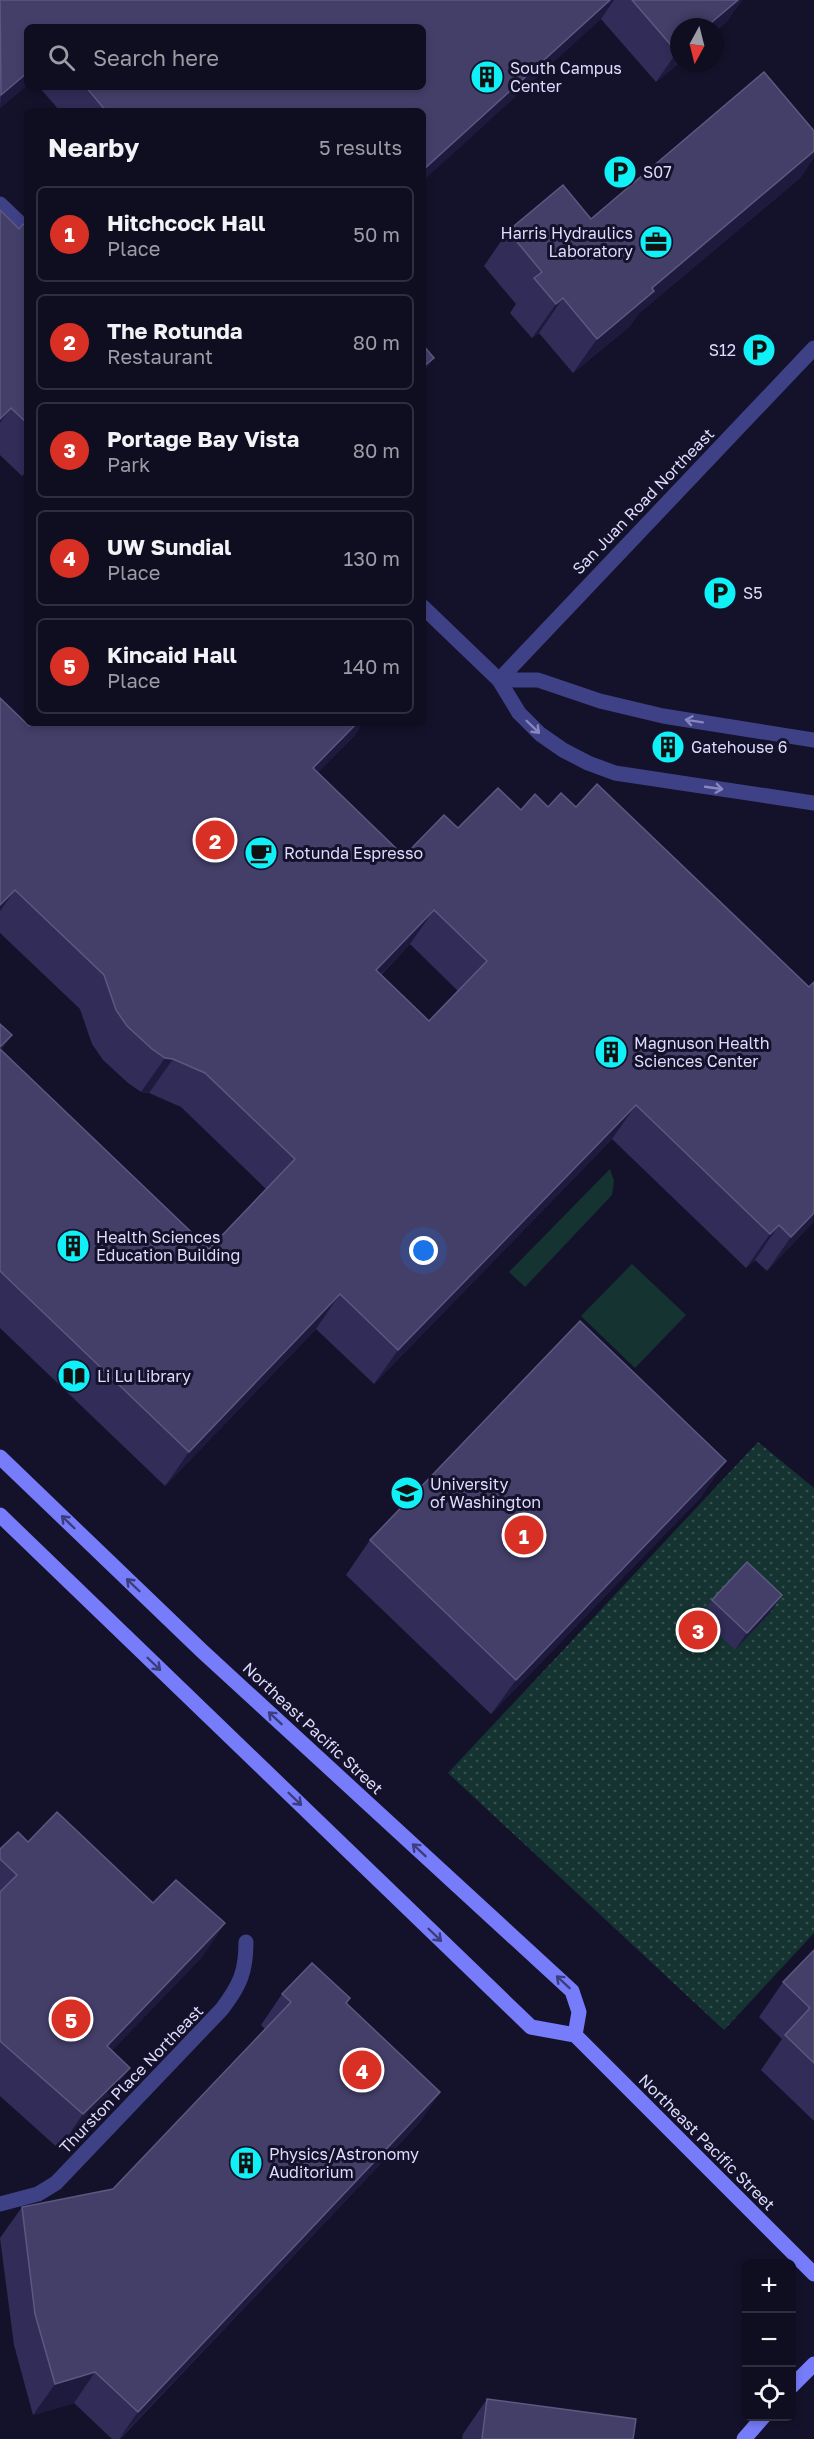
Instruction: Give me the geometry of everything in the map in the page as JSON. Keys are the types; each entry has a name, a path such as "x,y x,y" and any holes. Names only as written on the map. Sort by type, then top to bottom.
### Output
{"main road":[{"name":"Northeast Pacific Street","path":"0,1457 202,1651 572,1991 579,2012 575,2035 814,2274"},
{"path":"0,1515 531,2027 575,2035"},
{"path":"796,2382 814,2364"},
{"path":"744,2439 760,2421"}],"street":[{"path":"0,204 24,227"},
{"name":"San Juan Road Northeast","path":"499,680 814,348"},
{"path":"426,610 499,680 519,713 540,734 563,750 588,763 615,773 814,803"},
{"path":"499,680 538,680 600,701 663,716 814,740"},
{"name":"Thurston Place Northeast","path":"0,2204 38,2194 56,2183 222,2009 238,1988 246,1964 246,1942"}],"green space":[{"path":"610,1169 614,1181 612,1195 525,1287 509,1272"},
{"path":"632,1264 686,1315 635,1368 581,1316"},
{"path":"758,1442 814,1488 814,1933 724,2030 448,1773"}],"building":[{"path":"0,0 610,0 426,167 426,108 104,108 88,90 426,90 426,24 24,24 24,76 1,95"},
{"path":"632,0 738,0 717,18 670,18 670,44"},
{"name":"Harris Hydraulics Laboratory","path":"764,72 814,131 814,151 652,288 654,291 597,339 563,298 556,304 534,278 542,272 508,231 563,185 591,219"},
{"path":"0,210 19,229 24,225 24,420 11,408 0,419"},
{"path":"426,349 434,358 426,365"},
{"name":"Magnuson Health Sciences Center","path":"0,698 24,721 24,726 354,726 313,768 404,856 444,815 458,828 498,788 521,810 535,794 548,807 561,793 576,807 597,784 809,987 814,982 814,1213 791,1237 779,1225 770,1234 636,1105 398,1350 340,1294 189,1452 0,1271 0,1049 209,1249 295,1159 205,1073 173,1059 165,1058 127,1026 116,1010 104,975 15,890 0,905","holes":["434,910 487,961 429,1021 376,970"]},
{"path":"0,1024 12,1035 0,1047"},
{"path":"580,1321 726,1461 516,1680 370,1540"},
{"path":"747,1562 782,1595 747,1633 712,1600"},
{"path":"57,1812 153,1903 176,1880 225,1923 107,2046 130,2068 83,2114 0,2041 0,1892 17,1875 0,1859 0,1849 18,1832 28,1842"},
{"path":"814,1950 814,2063 785,2035 810,2008 783,1982"},
{"name":"Physics/Astronomy Auditorium","path":"312,1963 350,1998 346,2003 440,2092 138,2412 95,2372 55,2384 35,2314 22,2207 113,2189 291,2002 282,1994"},
{"path":"487,2399 636,2419 633,2439 482,2439"}],"place":[{"name":"South Campus Center","path":"487,77"},
{"name":"S07","path":"620,172"},
{"name":"Harris Hydraulics Laboratory","path":"656,242"},
{"name":"S12","path":"759,350"},
{"name":"S5","path":"720,593"},
{"name":"Gatehouse 6","path":"668,747"},
{"name":"The Rotunda","path":"215,840"},
{"name":"Rotunda Espresso","path":"261,853"},
{"name":"Magnuson Health Sciences Center","path":"611,1052"},
{"name":"Health Sciences Education Building","path":"73,1246"},
{"name":"Li Lu Library","path":"74,1376"},
{"name":"University of Washington","path":"407,1493"},
{"name":"Hitchcock Hall","path":"524,1535"},
{"name":"Portage Bay Vista","path":"698,1630"},
{"name":"Kincaid Hall","path":"71,2019"},
{"name":"UW Sundial","path":"362,2070"},
{"name":"Physics/Astronomy Auditorium","path":"246,2163"}]}
